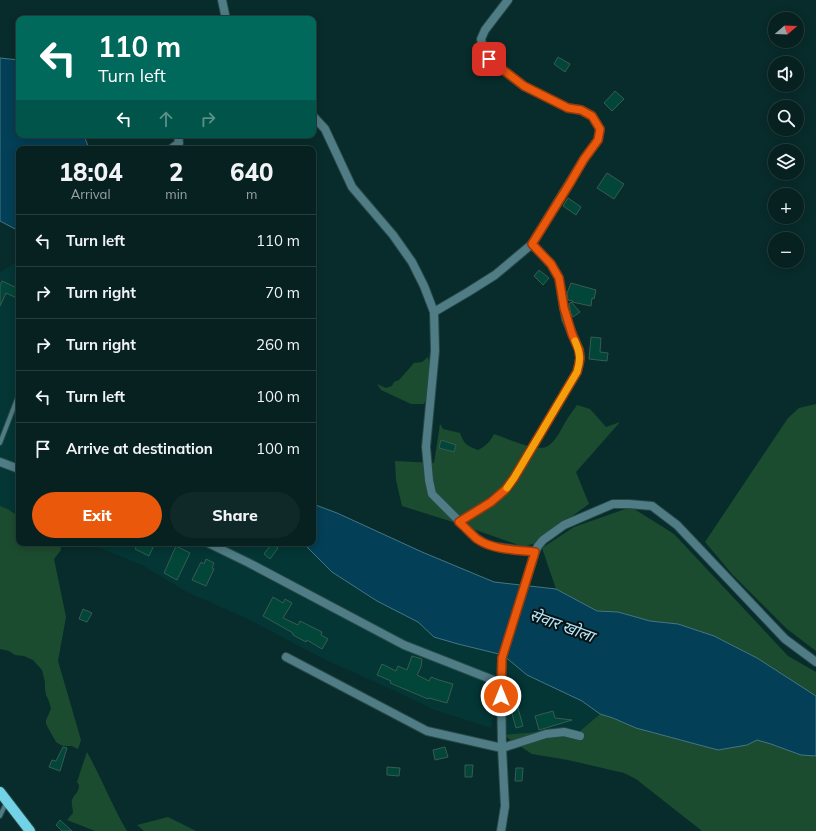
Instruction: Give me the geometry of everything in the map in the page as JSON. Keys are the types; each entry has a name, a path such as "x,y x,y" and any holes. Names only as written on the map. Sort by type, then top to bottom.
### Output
{"main road":[{"path":"0,792 30,831"}],"street":[{"path":"222,0 225,16"},
{"path":"434,312 495,275 532,244 584,159 598,140 600,129 592,116 581,110 568,108 524,86 489,59 483,49 481,39 485,30 508,0"},
{"path":"316,119 325,129 352,187 393,235 412,262 424,286 434,312 435,351 426,447 429,480 432,494 476,538 486,544 535,552"},
{"path":"174,146 179,142 178,138"},
{"path":"459,522 491,502 505,490 514,478 577,372 580,358 579,350 572,334 564,308 559,278 551,264 532,244"},
{"path":"0,462 16,468"},
{"path":"501,831 505,806 502,748 502,658 535,552 543,540 564,525 613,504 652,506 677,525 785,639 816,662"},
{"path":"214,546 404,644 501,683"},
{"path":"286,657 427,731 502,748 546,734 564,732 580,736"}],"lane":[{"path":"0,443 16,402"},
{"path":"0,816 7,801"}],"shaded area":[{"path":"14,264 16,265 16,515 8,509 0,506 0,272"},
{"path":"92,546 306,546 332,572 377,601 418,622 434,637 503,655 527,675 582,701 600,714 580,731 537,732 503,735 502,657 491,728 435,710 326,660 248,619 187,592 142,565"}],"green space":[{"path":"428,357 432,373 428,395 424,404 411,404 381,390 377,384 386,388 392,386 394,382 399,380 414,363 422,362"},
{"path":"816,404 816,651 787,629 732,574 705,542 788,418 799,408"},
{"path":"577,405 590,409 606,427 620,422 576,472 589,504 535,543 524,547 402,506 396,480 395,461 434,463 440,424 443,429 460,433 466,444 478,450 488,444 494,434 537,448 543,448 554,441"},
{"path":"0,506 8,509 16,515 16,546 60,546 61,550 54,559 66,617 58,661 81,740 78,749 72,746 63,746 56,742 46,724 46,720 51,709 46,695 42,670 33,660 0,649"},
{"path":"631,507 674,534 788,656 816,672 816,696 757,658 714,636 678,624 650,621 618,612 597,611 556,589 542,548 574,527"},
{"path":"600,714 636,728 718,750 747,745 757,740 801,755 816,756 816,831 702,831 636,779 624,773 568,760 532,754 503,735 537,732 580,731"},
{"path":"87,752 116,812 127,831 95,831 67,820 73,813 72,800 78,790 79,785 77,782"},
{"path":"168,817 196,831 144,831 137,825"}],"water":[{"path":"0,58 16,60 16,138 85,138 88,146 16,146 16,229 0,221"},
{"name":"सेवार खोला","path":"316,505 494,582 556,589 597,611 618,612 650,621 678,624 714,636 757,658 816,696 816,756 801,755 757,740 747,745 718,750 636,728 600,714 582,701 527,675 503,655 434,637 418,622 377,601 332,572 306,546 316,546"}],"building":[{"path":"558,57 570,64 565,72 554,64"},
{"path":"615,91 624,99 612,111 604,103"},
{"path":"607,173 624,184 614,199 597,188"},
{"path":"568,198 581,207 576,215 563,206"},
{"path":"539,270 549,278 543,285 534,276"},
{"path":"2,281 16,288 16,298 6,293 0,306 0,285"},
{"path":"571,283 596,290 594,299 592,298 591,306 568,300 567,293"},
{"path":"571,302 580,312 573,317 569,304"},
{"path":"591,337 601,338 600,352 608,353 607,361 589,359"},
{"path":"441,440 456,445 454,452 439,448"},
{"path":"136,546 154,546 149,556 135,549"},
{"path":"176,546 190,553 177,580 164,573"},
{"path":"270,546 276,546 278,548 270,559 264,554"},
{"path":"206,559 214,563 212,568 214,569 206,586 192,580 201,562 204,564"},
{"path":"273,597 283,603 285,599 292,603 283,618 298,625 300,621 322,632 321,635 328,639 322,649 307,640 306,642 293,635 293,633 263,616"},
{"path":"83,609 92,613 87,622 79,619"},
{"path":"412,656 422,659 421,667 417,675 429,681 431,677 453,684 447,703 428,699 390,683 391,681 377,675 382,664 396,671 398,666 407,670"},
{"path":"516,701 523,726 516,728 509,703"},
{"path":"553,711 555,718 572,720 539,730 535,716"},
{"path":"63,747 67,748 60,771 49,767 52,760 56,761"},
{"path":"445,747 448,757 435,760 433,750"},
{"path":"465,765 473,765 472,777 465,777"},
{"path":"387,767 400,768 399,776 387,775"},
{"path":"516,768 523,768 522,781 515,781"},
{"path":"60,820 72,831 62,831 56,825"}],"slow traffic":[{"path":"507,488 577,372 580,358 579,350 575,341"}],"route":[{"path":"489,59 524,86 568,108 581,110 592,116 600,129 598,140 584,159 532,244 551,264 559,278 566,319 579,350 580,358 577,372 514,478 505,490 491,502 459,522 476,538 486,544 535,552 502,658 501,696"}]}
